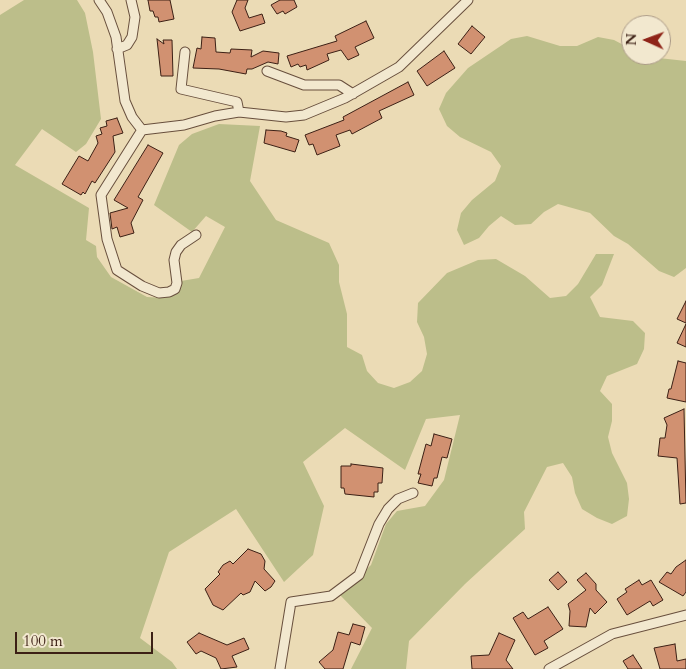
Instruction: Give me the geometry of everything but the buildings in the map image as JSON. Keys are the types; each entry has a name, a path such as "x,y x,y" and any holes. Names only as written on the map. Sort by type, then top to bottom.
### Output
{"street":[{"path":"99,0 112,25 125,101 132,117 142,130"},
{"path":"117,49 127,45 132,37 135,17 131,0"},
{"path":"142,130 170,128 239,112 286,117 304,116 353,94 399,68 468,0"},
{"path":"185,52 181,89 237,102 239,112"},
{"path":"267,71 304,85 339,85 353,94"},
{"path":"142,130 101,195 107,239 117,270 142,286 159,293 169,292 175,289 177,283 174,260 176,252 181,245 196,235"},
{"path":"280,669 291,602 331,596 359,575 378,524 388,509 398,499 413,492"},
{"path":"549,669 612,634 686,615"}],"green space":[{"path":"24,0 77,0 85,13 93,52 101,119 86,144 76,152 42,129 15,165 89,208 86,240 96,246 97,257 111,277 147,297 165,298 179,288 181,281 199,278 225,227 206,216 192,232 154,205 179,145 192,134 219,124 260,126 250,181 276,220 329,243 339,265 339,282 347,314 347,347 362,355 367,371 378,383 394,388 410,382 422,371 427,354 424,337 417,322 418,303 447,273 478,260 496,259 525,276 550,298 566,296 578,284 596,254 614,254 602,285 590,297 600,317 633,321 645,333 644,349 637,364 607,376 600,391 612,404 612,421 608,437 612,453 627,483 629,499 627,516 612,524 582,509 575,493 572,477 563,463 547,467 524,512 525,529 465,584 409,641 406,669 351,669 372,628 340,595 371,565 386,524 397,511 425,506 444,480 460,415 426,419 405,470 345,428 303,462 324,506 313,555 284,582 236,509 169,552 140,638 172,662 177,669 0,669 0,15"},
{"path":"527,36 560,46 577,46 598,37 614,40 621,44 621,65 671,65 671,59 686,61 686,268 674,277 659,271 628,244 614,236 590,213 558,204 544,212 531,224 515,225 501,216 479,238 464,245 457,230 461,213 472,200 495,181 501,166 491,152 460,137 447,126 439,109 446,93 468,68 511,39"}]}
